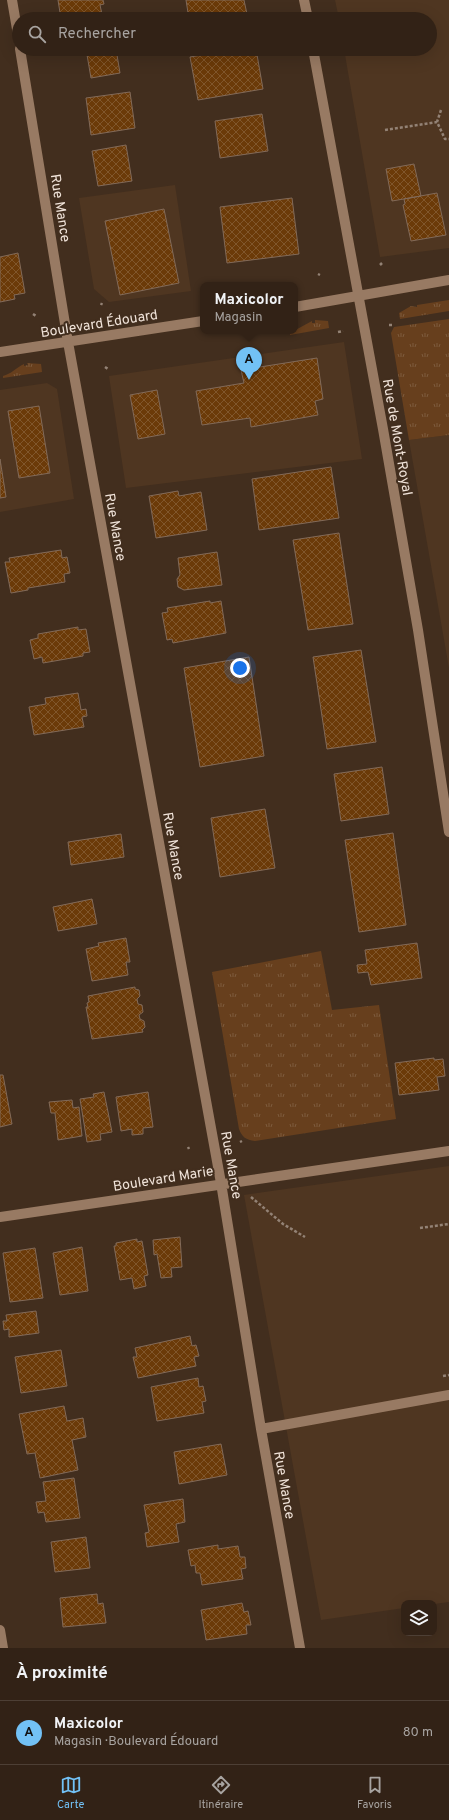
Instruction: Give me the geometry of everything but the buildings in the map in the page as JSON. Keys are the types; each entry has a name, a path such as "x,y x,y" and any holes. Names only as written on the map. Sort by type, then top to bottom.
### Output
{"street":[{"path":"12,0 14,12"},
{"path":"304,0 307,12"},
{"name":"Rue Mance","path":"21,56 68,342 221,1183 261,1429 300,1648"},
{"name":"Rue de Mont-Royal","path":"314,56 359,297 416,622 449,832"},
{"path":"298,307 449,280"},
{"name":"Boulevard Édouard","path":"0,352 200,321"},
{"name":"Boulevard Marie","path":"0,1216 449,1151"},
{"path":"261,1429 449,1395"},
{"path":"0,1630 3,1648"}],"path":[{"path":"441,110 437,122 445,139 449,139"},
{"path":"384,130 437,122"},
{"path":"338,332 343,331"},
{"path":"254,1199 282,1224 305,1237"},
{"path":"420,1228 449,1224"},
{"path":"443,1376 449,1375"}],"shaded area":[{"path":"335,0 449,0 449,248 380,257 345,56 437,56 437,12 338,12"},
{"path":"175,185 191,291 109,302 94,289 79,198"},
{"path":"344,342 362,459 126,488 109,376"},
{"path":"47,383 57,389 74,499 0,512 0,390"},
{"path":"449,435 449,668 409,440"},
{"path":"449,1166 449,1602 437,1604 437,1600 401,1600 401,1608 321,1620 244,1195"}],"green space":[{"path":"449,300 449,311 400,319 399,313 411,306 417,307 417,305"},
{"path":"449,319 449,435 409,440 391,333 394,327"},
{"path":"315,320 328,321 329,328 298,334 298,329 312,321 312,323 315,323"},
{"path":"27,363 41,364 42,372 3,378 3,376 9,374 24,364 24,366 28,365"},
{"path":"321,951 332,1010 379,1005 396,1119 255,1141 249,1140 243,1136 239,1129 212,972"}],"place":[{"name":"Maxicolor","path":"249,380"}]}
